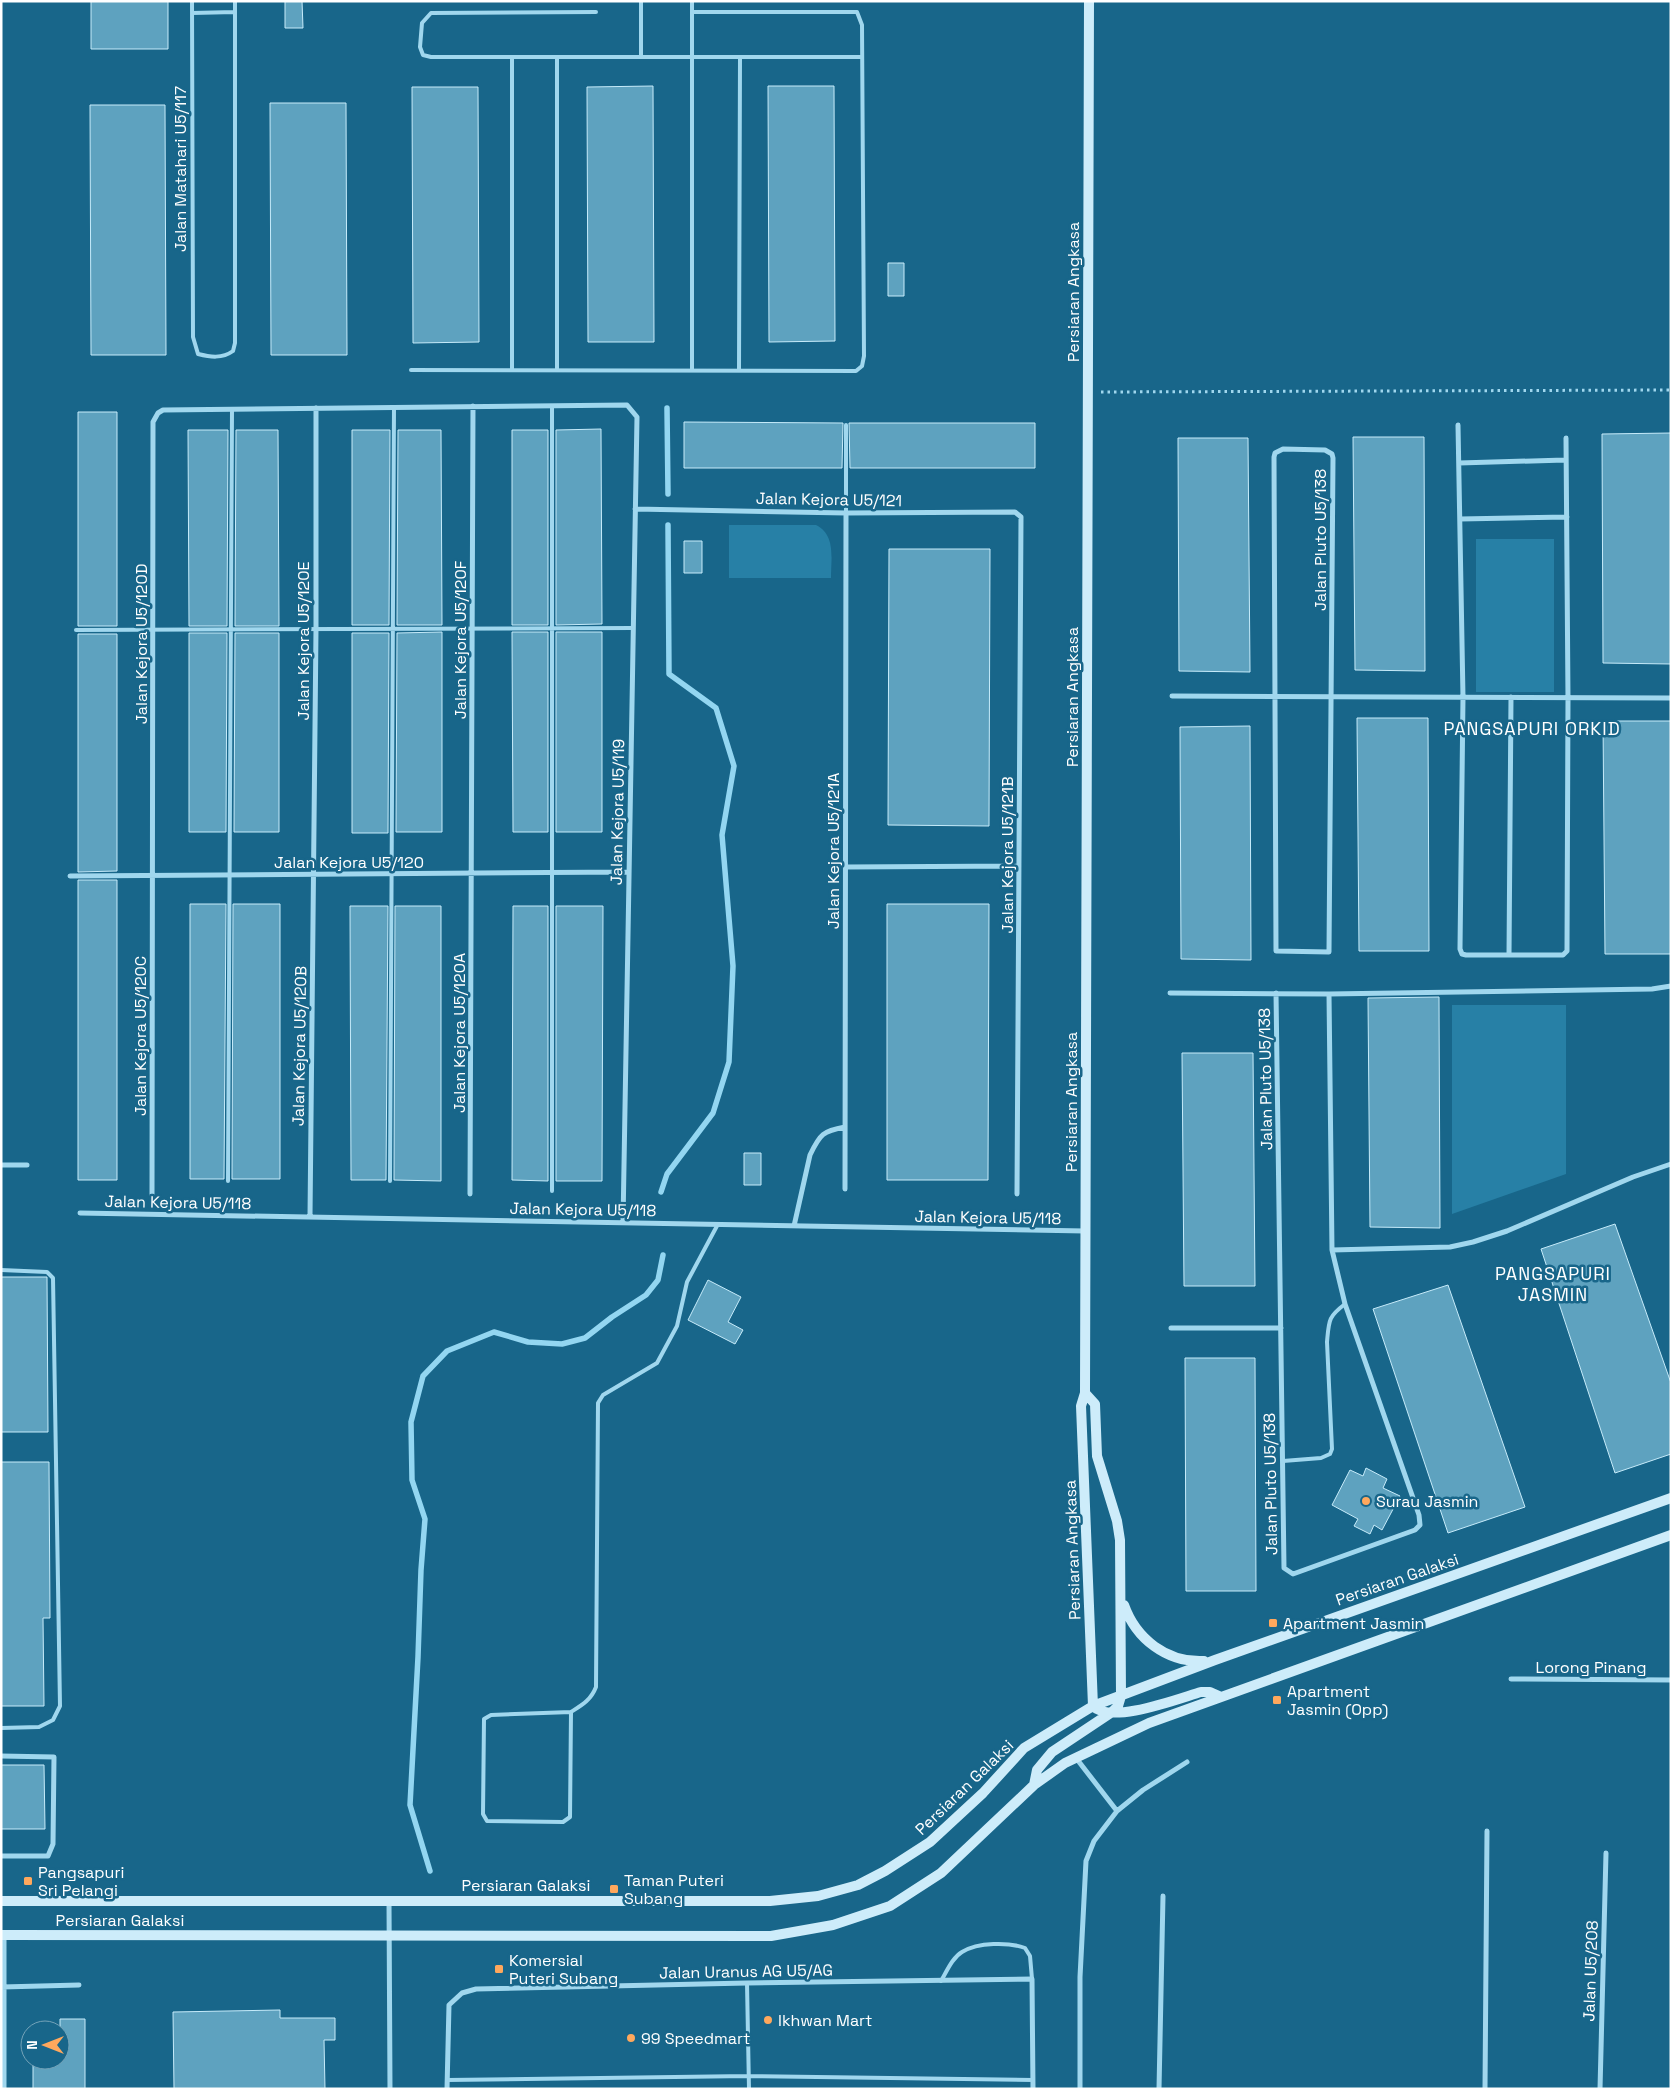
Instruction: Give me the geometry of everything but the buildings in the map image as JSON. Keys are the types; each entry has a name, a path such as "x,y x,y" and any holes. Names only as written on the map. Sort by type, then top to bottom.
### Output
{"main road":[{"name":"Persiaran Angkasa","path":"1088,1 1085,1393 1081,1406 1093,1706"},
{"name":"Persiaran Angkasa","path":"1085,1393 1095,1404 1096,1456 1117,1521 1120,1540 1121,1696"},
{"name":"Persiaran Galaksi","path":"1,1901 770,1901 826,1894 858,1885 885,1872 930,1842 983,1792 1024,1748 1093,1706 1215,1660 1671,1498"},
{"name":"Persiaran Galaksi","path":"3,1935 771,1936 833,1925 890,1906 941,1873 1034,1785 1076,1758 1149,1723 1219,1696 1671,1535"},
{"path":"1121,1599 1128,1618 1140,1635 1155,1648 1174,1657 1194,1661 1215,1660"},
{"path":"1093,1706 1099,1711 1134,1711 1201,1692 1210,1692 1219,1696"},
{"path":"1034,1785 1038,1770 1052,1752 1112,1712 1118,1706 1121,1696"}],"street":[{"name":"Jalan Kejora U5/119","path":"552,406 627,405 637,417 623,1223"},
{"name":"Jalan Kejora U5/120F","path":"472,873 473,406"},
{"path":"232,410 552,406"},
{"name":"Jalan Kejora U5/120E","path":"314,875 316,408"},
{"name":"Jalan Kejora U5/120D","path":"153,876 153,422 158,413 163,410 232,410"},
{"path":"1458,425 1463,697 1460,949 1462,954 1466,955 1562,955 1567,951 1566,438"},
{"name":"Jalan Pluto U5/138","path":"1283,449 1325,450 1332,454 1333,458 1329,952 1276,951 1276,696 1274,457 1275,453 1283,449"},
{"path":"1459,463 1565,460"},
{"name":"Jalan Kejora U5/121","path":"635,509 846,513 1015,512 1021,517"},
{"name":"Jalan Kejora U5/121A","path":"845,1189 846,513"},
{"name":"Jalan Kejora U5/121B","path":"1017,1194 1021,517"},
{"path":"1460,519 1567,517"},
{"path":"1172,696 1671,698"},
{"path":"1509,955 1511,697"},
{"path":"846,867 1019,866"},
{"name":"Jalan Kejora U5/120","path":"70,876 629,872"},
{"name":"Jalan Kejora U5/120A","path":"470,1194 472,873"},
{"name":"Jalan Kejora U5/120B","path":"310,1217 314,875"},
{"name":"Jalan Kejora U5/120C","path":"152,1196 153,876"},
{"name":"Jalan Pluto U5/138","path":"1170,993 1329,994 1652,989 1671,986"},
{"name":"Jalan Pluto U5/138","path":"1276,993 1284,1568 1293,1574 1415,1530 1420,1525 1419,1515 1346,1304 1332,1250 1329,994"},
{"path":"794,1226 810,1155 815,1145 828,1130 845,1127"},
{"path":"1332,1250 1450,1247 1473,1242 1507,1231 1633,1177 1671,1164"},
{"path":"1,1165 27,1165"},
{"name":"Jalan Kejora U5/118","path":"80,1213 1085,1231"},
{"path":"1171,1328 1281,1328"},
{"name":"Lorong Pinang","path":"1511,1679 1671,1680"},
{"path":"1,1756 54,1757 53,1844 48,1856 1,1856"},
{"path":"1076,1758 1117,1811"},
{"path":"1080,2089 1080,1977 1086,1861 1094,1841 1117,1811 1135,1795 1186,1762"},
{"path":"1485,2089 1487,1831"},
{"name":"Jalan U5/208","path":"1600,2089 1606,1854"},
{"path":"1159,2089 1163,1896"},
{"path":"389,1900 390,2089"},
{"path":"3,1935 4,2089"},
{"path":"1032,1979 1033,2089"},
{"name":"Jalan Uranus AG U5/AG","path":"447,2089 449,2004 462,1993 476,1989 1032,1979"},
{"path":"3,1987 79,1985"}],"lane":[{"name":"Jalan Matahari U5/117","path":"192,1 193,337 198,354 210,357 227,355 233,352 235,343 235,12"},
{"path":"192,13 235,12 235,1"},
{"path":"641,1 641,57"},
{"path":"692,1 692,370"},
{"path":"596,12 431,13 422,23 420,46 423,55 431,57 862,57"},
{"path":"411,370 856,371 862,366 864,346 862,25 858,12 692,12"},
{"path":"512,57 512,370"},
{"path":"557,57 557,370"},
{"path":"739,370 740,57"},
{"path":"552,406 552,1191"},
{"path":"390,1181 394,407"},
{"path":"228,1181 232,410"},
{"path":"846,426 846,513"},
{"path":"76,630 633,628"},
{"path":"571,1712 570,1817 563,1822 487,1821 483,1814 484,1719 491,1715 571,1712 587,1702 593,1695 596,1687 598,1403 603,1395 657,1363 677,1326 687,1282 718,1224"},
{"path":"1,1270 47,1272 53,1278 60,1706 53,1720 39,1727 1,1728"},
{"path":"1283,1460 1321,1458 1330,1454 1332,1449 1328,1325 1332,1314 1346,1304"},
{"path":"941,1981 953,1960 963,1951 984,1945 1004,1944 1025,1948 1030,1956 1032,1979"},
{"path":"747,1983 748,2089"},
{"path":"447,2080 748,2076 1033,2080"}],"path":[{"path":"1088,392 1671,390"}],"shaded area":[{"path":"729,525 816,525 822,529 830,541 832,555 831,578 729,578"},
{"path":"1476,539 1554,539 1554,692 1476,692"},
{"path":"1452,1005 1566,1005 1566,1174 1452,1214"}],"waterway":[{"path":"667,408 668,494"},
{"path":"661,1192 667,1174 713,1113 729,1062 733,966 722,835 734,766 716,708 669,674 668,525"},
{"path":"430,1871 410,1805 425,1519 412,1480 411,1422 423,1376 447,1351 494,1332 528,1342 562,1344 585,1338 612,1317 646,1295 658,1280 663,1255"}],"place":[{"name":"Surau Jasmin","path":"1366,1501"},
{"name":"Apartment Jasmin","path":"1273,1623"},
{"name":"Apartment Jasmin (Opp)","path":"1277,1700"},
{"name":"Pangsapuri Sri Pelangi","path":"28,1881"},
{"name":"Taman Puteri Subang","path":"614,1889"},
{"name":"Komersial Puteri Subang","path":"499,1969"},
{"name":"Ikhwan Mart","path":"768,2020"},
{"name":"99 Speedmart","path":"631,2038"}],"district":[{"name":"PANGSAPURI ORKID","path":"1532,729"},
{"name":"PANGSAPURI JASMIN","path":"1553,1284"}]}
